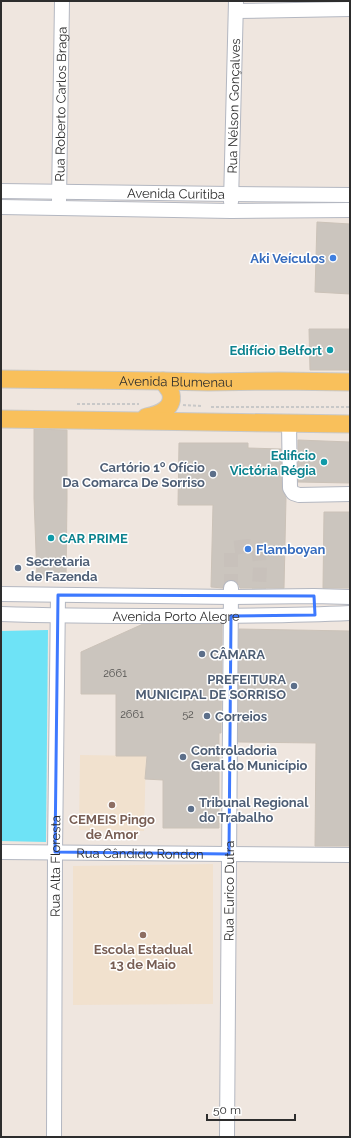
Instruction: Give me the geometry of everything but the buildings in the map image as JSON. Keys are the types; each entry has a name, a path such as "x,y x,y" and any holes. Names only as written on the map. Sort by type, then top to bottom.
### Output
{"main road":[{"name":"Avenida Blumenau","path":"1,379 208,382 350,382"},
{"path":"134,420 155,415 168,408 171,393 163,381"},
{"path":"1,419 350,424"}],"street":[{"name":"Rua Roberto Carlos Braga","path":"59,208 62,1"},
{"path":"236,6 350,8"},
{"name":"Rua Nélson Gonçalves","path":"230,211 236,6"},
{"name":"Avenida Curitiba","path":"1,191 350,194"},
{"name":"Avenida Curitiba","path":"1,207 230,211 350,210"},
{"path":"289,423 290,488 293,493 299,495 350,494"},
{"name":"Rua Eurico Dutra","path":"227,1137 231,593"},
{"name":"Avenida Porto Alegre","path":"1,594 58,595 258,593 350,597"},
{"name":"Rua Alta Floresta","path":"54,1137 58,595"},
{"path":"314,596 315,615"},
{"name":"Avenida Porto Alegre","path":"1,614 58,616 231,616 350,613"},
{"name":"Rua Cândido Rondon","path":"1,852 350,855"}],"highlighted area":[{"path":"58,595 314,596 315,615 231,616 229,854 55,852"}],"shaded area":[{"name":"CEMEIS Pingo de Amor","path":"80,755 146,756 144,831 79,830"},
{"name":"Escola Estadual 13 de Maio","path":"213,864 213,1004 73,1005 73,866"}],"water":[{"path":"48,630 46,842 1,841 1,631"}],"tunnel":[{"path":"231,588 231,552 233,548 248,546 257,549 259,554 259,589"}],"place":[{"name":"Aki Veículos","path":"333,258"},
{"name":"Edifício Belfort","path":"330,350"},
{"name":"Edificio Victória Régia","path":"324,462"},
{"name":"Cartório 1º Ofício Da Comarca De Sorriso","path":"213,474"},
{"name":"CAR PRIME","path":"51,538"},
{"name":"Flamboyan","path":"248,549"},
{"name":"Secretaria de Fazenda","path":"18,568"},
{"name":"CÂMARA","path":"202,654"},
{"name":"PREFEITURA MUNICIPAL DE SORRISO","path":"294,686"},
{"name":"Correios","path":"207,716"},
{"name":"Controladoria Geral do Município","path":"183,757"},
{"name":"CEMEIS Pingo de Amor","path":"112,805"},
{"name":"Tribunal Regional do Trabalho","path":"191,809"},
{"name":"Escola Estadual 13 de Maio","path":"143,935"}]}
